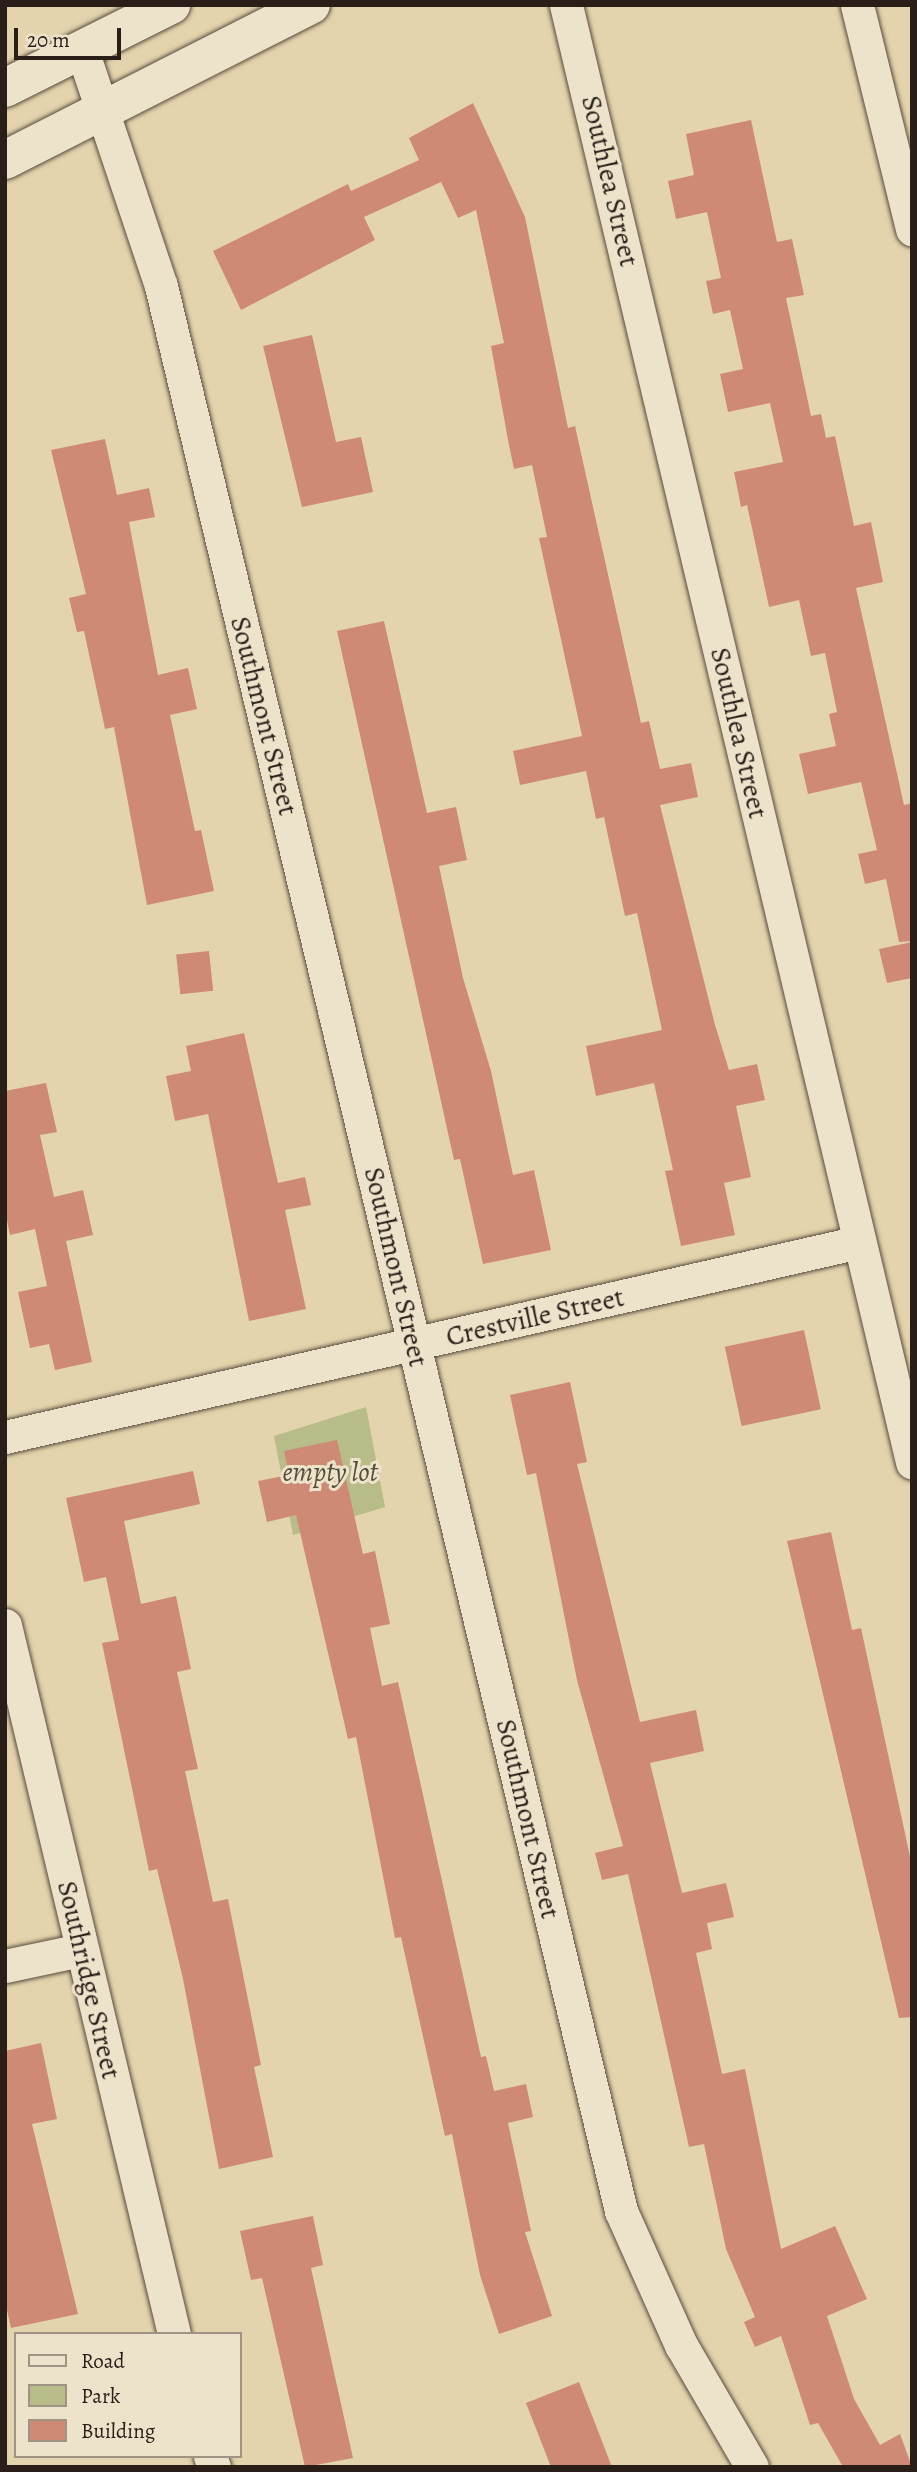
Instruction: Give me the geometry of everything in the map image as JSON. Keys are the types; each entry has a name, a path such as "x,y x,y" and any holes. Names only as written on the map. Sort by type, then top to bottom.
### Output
{"main road":[{"path":"5,88 172,5"},
{"path":"5,160 311,5"}],"street":[{"name":"Southlea Street","path":"566,5 912,1462"},
{"path":"857,5 912,229"},
{"name":"Southmont Street","path":"82,50 161,286 621,2211 681,2345 752,2467"},
{"name":"Crestville Street","path":"5,1437 859,1242"},
{"name":"Southridge Street","path":"5,1625 174,2332"},
{"path":"5,1966 81,1950"}],"green space":[{"name":"empty lot","path":"366,1407 385,1507 293,1535 274,1436"}],"building":[{"path":"473,103 525,217 568,428 575,426 641,723 649,721 660,769 691,763 698,797 660,805 715,1025 729,1070 757,1064 765,1100 736,1106 751,1177 724,1183 735,1235 681,1246 665,1171 673,1170 654,1083 596,1096 586,1046 662,1030 637,913 625,916 604,817 596,819 586,771 520,785 513,751 582,736 539,538 547,537 532,465 514,469 508,440 491,346 504,343 476,210 458,218 441,182 364,217 375,240 241,310 213,251 348,184 351,191 419,160 409,138"},
{"path":"751,120 777,242 792,239 804,295 786,298 811,416 821,414 826,438 835,436 854,526 871,522 883,582 856,588 904,805 912,803 912,941 899,942 886,879 865,884 858,854 877,850 861,782 808,794 799,754 836,746 829,714 837,712 825,653 811,656 799,600 769,607 747,505 741,507 734,472 783,462 770,403 728,412 720,374 743,369 730,310 713,314 706,281 721,278 707,212 676,219 668,181 694,175 686,134"},
{"path":"312,335 336,442 361,437 373,492 302,507 263,346"},
{"path":"105,439 117,495 149,488 155,517 129,522 158,675 188,668 197,709 170,715 195,831 201,830 214,891 147,905 114,727 105,729 84,631 77,632 69,598 86,594 51,450"},
{"path":"384,621 427,813 456,807 467,860 439,866 463,978 491,1071 513,1175 534,1170 551,1250 483,1264 460,1159 454,1160 337,631"},
{"path":"912,942 912,978 887,983 879,949"},
{"path":"209,951 213,991 180,994 176,954"},
{"path":"244,1033 278,1183 305,1177 311,1205 285,1210 306,1309 249,1321 208,1114 175,1121 166,1076 191,1071 186,1046"},
{"path":"46,1083 57,1132 40,1135 54,1197 83,1190 93,1235 66,1241 92,1362 55,1370 49,1344 30,1348 18,1292 47,1286 35,1229 10,1235 5,1211 5,1091"},
{"path":"804,1330 821,1409 742,1426 725,1347"},
{"path":"570,1382 587,1462 577,1464 640,1722 696,1710 704,1751 650,1763 682,1893 726,1883 734,1917 707,1923 712,1949 696,1953 722,2074 745,2069 781,2249 835,2226 867,2299 827,2316 854,2399 880,2445 900,2434 912,2467 843,2467 818,2423 810,2425 781,2336 755,2347 744,2322 755,2317 726,2249 704,2144 689,2147 628,1874 602,1880 595,1853 623,1846 577,1680 536,1473 527,1475 510,1395"},
{"path":"337,1440 363,1554 375,1551 390,1624 370,1628 382,1686 398,1682 481,2057 486,2056 494,2091 526,2084 533,2117 508,2123 531,2231 525,2232 552,2316 499,2334 480,2275 452,2134 445,2136 401,1937 395,1938 356,1737 348,1739 296,1515 267,1522 258,1481 289,1475 284,1451"},
{"path":"193,1471 200,1504 124,1521 141,1604 176,1596 191,1669 177,1672 198,1769 185,1771 213,1902 228,1899 261,2065 254,2067 273,2157 219,2169 183,1979 157,1869 149,1871 102,1643 119,1640 106,1577 84,1582 66,1498"},
{"path":"831,1532 852,1630 861,1628 912,1866 912,2017 899,2018 787,1541"},
{"path":"41,2043 57,2119 32,2124 78,2314 11,2328 5,2301 5,2051"},
{"path":"313,2216 323,2265 311,2268 353,2458 305,2467 262,2278 251,2280 240,2231"},
{"path":"579,2382 612,2467 551,2467 526,2403"}]}
